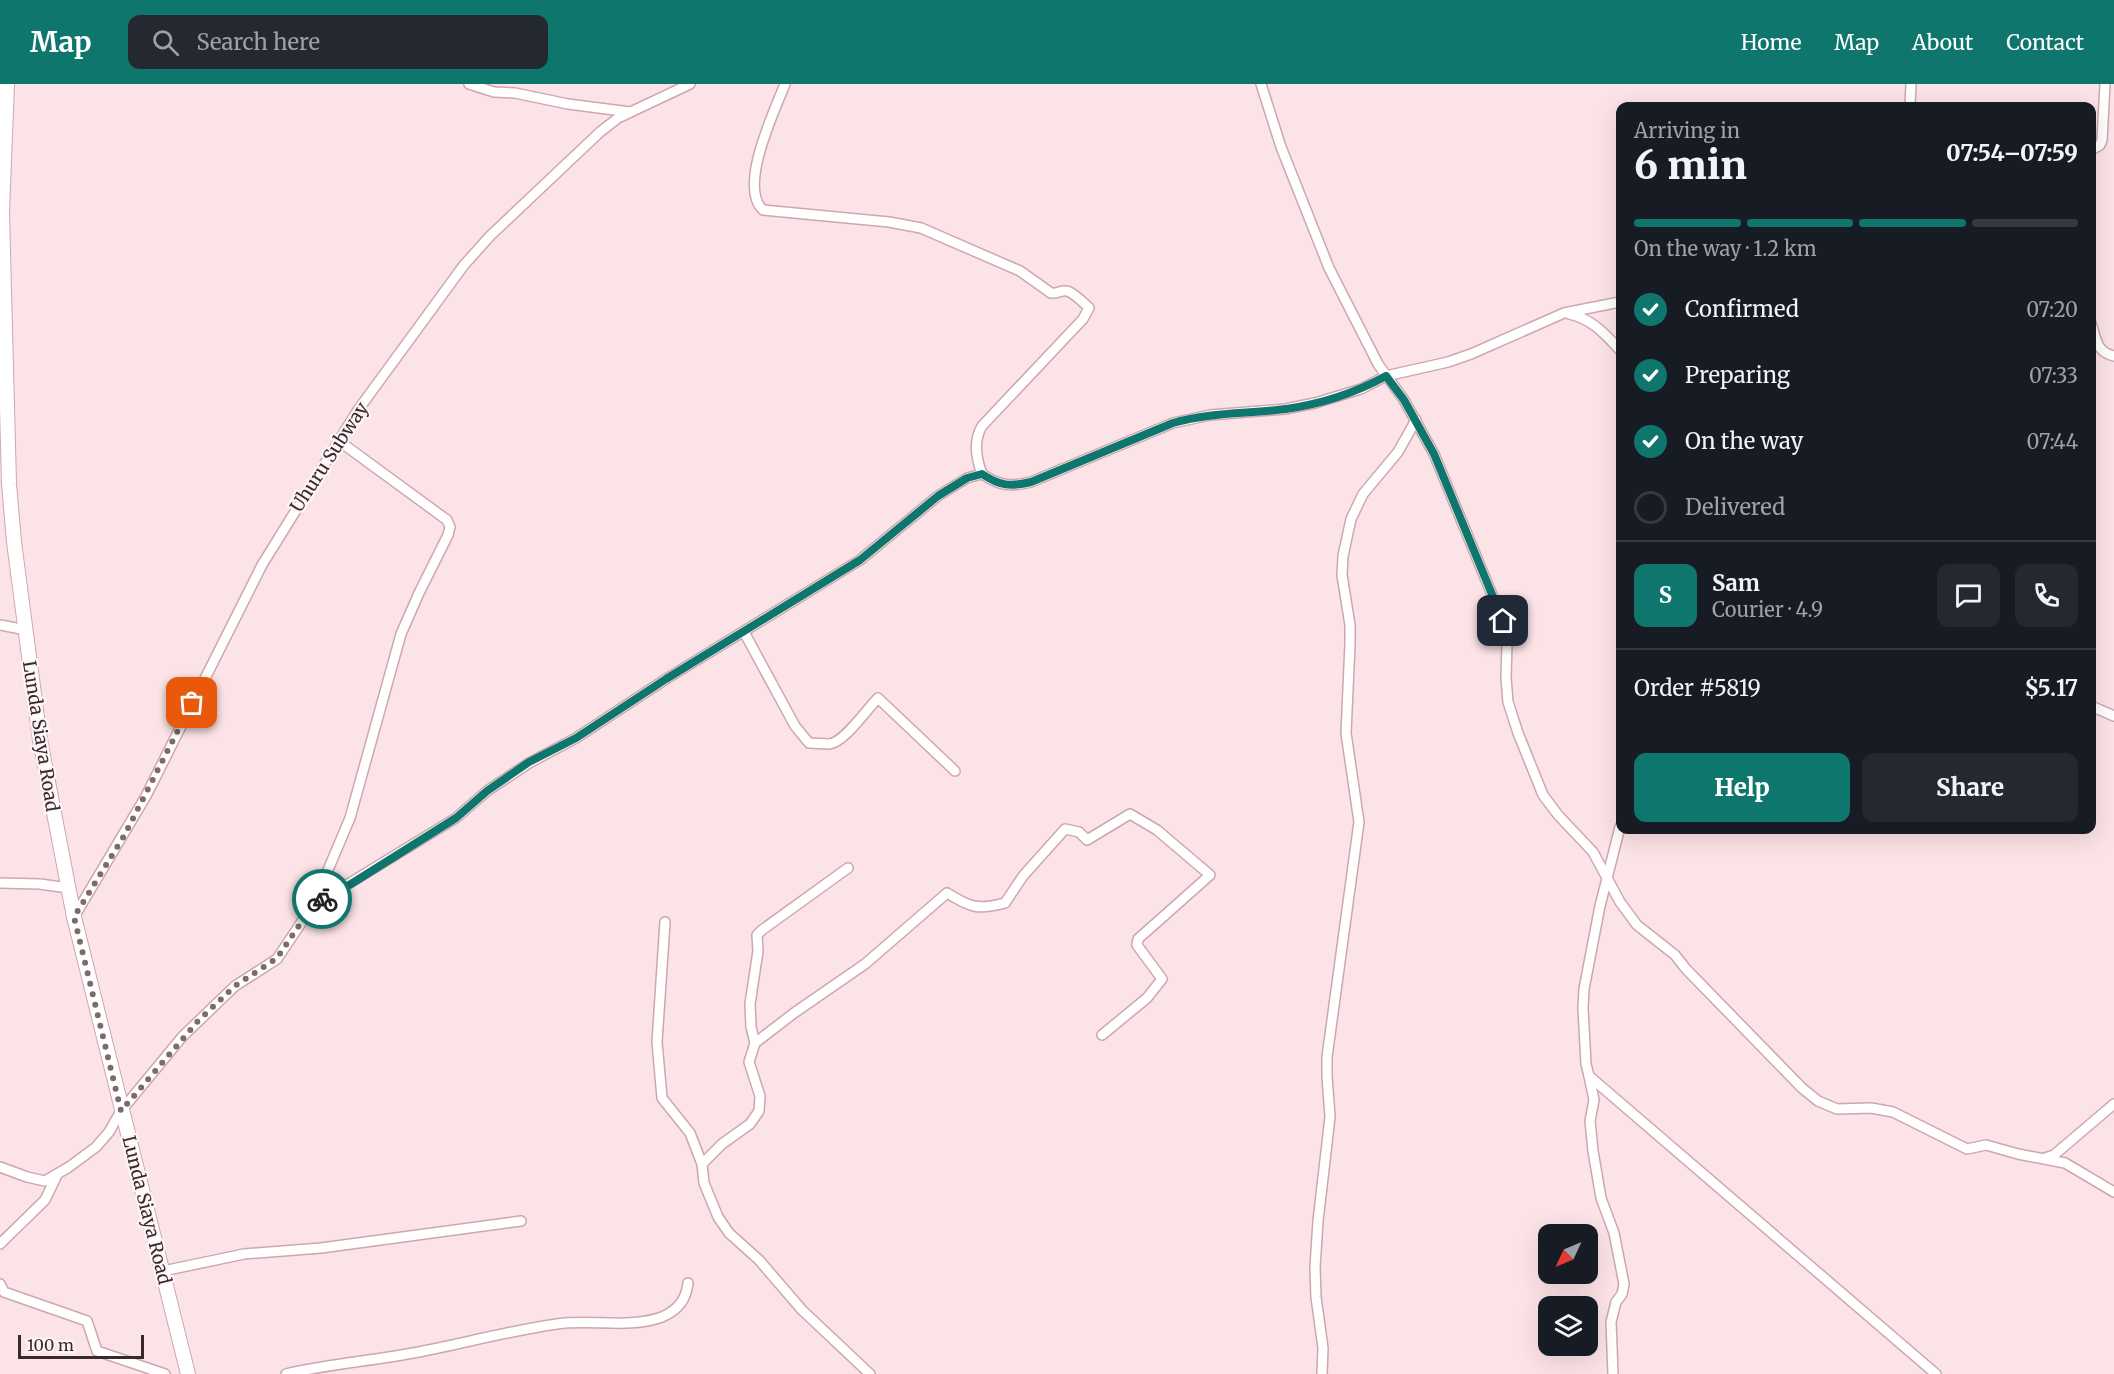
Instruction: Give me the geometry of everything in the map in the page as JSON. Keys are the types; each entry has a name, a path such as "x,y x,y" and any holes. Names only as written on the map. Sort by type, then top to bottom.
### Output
{"main road":[{"name":"Lunda Siaya Road","path":"7,84 3,102 2,212 4,433 14,542 40,740 74,917 188,1374"}],"street":[{"path":"469,84 481,89 630,112"},
{"path":"665,97 669,84"},
{"name":"Uhuru Subway","path":"74,917 146,796 262,565 287,522 319,476 358,410 441,294 474,254 600,132 630,112 690,84"},
{"path":"785,84 765,136 754,176 754,197 763,210 890,222 921,228 1020,271 1051,293 1069,292 1089,308 1083,319 982,426 976,444 977,460 982,474"},
{"path":"1261,84 1281,147 1329,268 1356,317 1371,352 1416,420 1438,464 1503,621 1507,643 1508,702 1534,775 1543,795 1557,814 1593,852 1620,902 1637,925 1675,955 1802,1088 1818,1101 1837,1109 1871,1108 1893,1112 1967,1149 1986,1145 2065,1163 2114,1192"},
{"path":"1910,102 1911,84"},
{"path":"2096,147 2102,140 2104,84"},
{"path":"311,908 322,899 351,884 456,818 487,791 529,762 576,738 860,560 938,496 967,478 982,474 1003,485 1017,486 1126,444 1173,423 1210,415 1285,409 1315,403 1361,389 1386,376 1463,357 1564,314 1616,303"},
{"path":"1564,314 1583,317 1616,346"},
{"path":"2096,337 2103,353 2114,356"},
{"path":"1322,1374 1323,1348 1315,1276 1318,1221 1330,1117 1326,1076 1327,1057 1359,822 1346,733 1350,625 1342,575 1342,556 1351,519 1363,494 1398,452 1416,420"},
{"path":"0,1167 39,1180 50,1180 96,1147 109,1132 121,1111 198,1021 235,986 277,958 311,908 350,818 401,634 448,536 450,527 447,520 339,441"},
{"path":"0,625 26,630"},
{"path":"744,632 795,726 809,743 831,744 852,730 860,717 878,698 955,771"},
{"path":"2096,708 2114,716"},
{"path":"755,1043 865,964 947,893 963,903 984,909 1005,903 1023,876 1065,829 1079,832 1087,840 1130,814 1158,830 1210,875 1138,939 1137,945 1162,979 1147,998 1102,1035"},
{"path":"1613,1374 1611,1322 1624,1284 1614,1233 1601,1198 1593,1151 1590,1121 1594,1100 1586,1064 1583,999 1598,912 1618,834"},
{"path":"702,1164 722,1144 750,1124 758,1115 760,1096 749,1062 755,1043 751,1027 750,1004 758,951 757,935 848,867"},
{"path":"0,883 40,884 68,888"},
{"path":"665,922 657,1042 662,1098 690,1133 702,1164 704,1183 718,1217 729,1233 759,1260 802,1310 870,1374"},
{"path":"1589,1076 1936,1374"},
{"path":"2042,1159 2054,1155 2114,1104"},
{"path":"0,1244 45,1200 56,1176"},
{"path":"162,1271 244,1254 331,1246 521,1221"},
{"path":"286,1374 404,1355 556,1324 625,1323 647,1320 660,1317 676,1309 685,1297 688,1283"},
{"path":"0,1284 4,1292 87,1321 97,1351 165,1374"}],"way so far":[{"path":"192,703 124,836 74,917 121,1111 198,1021 235,986 259,969 270,965 277,958 311,908 322,899"}],"route":[{"path":"322,899 351,884 456,818 487,791 529,762 576,738 666,679 860,560 938,496 967,478 982,474 1003,485 1017,486 1126,444 1173,423 1192,418 1285,409 1315,403 1361,389 1386,376 1404,400 1434,454 1503,621"}]}
